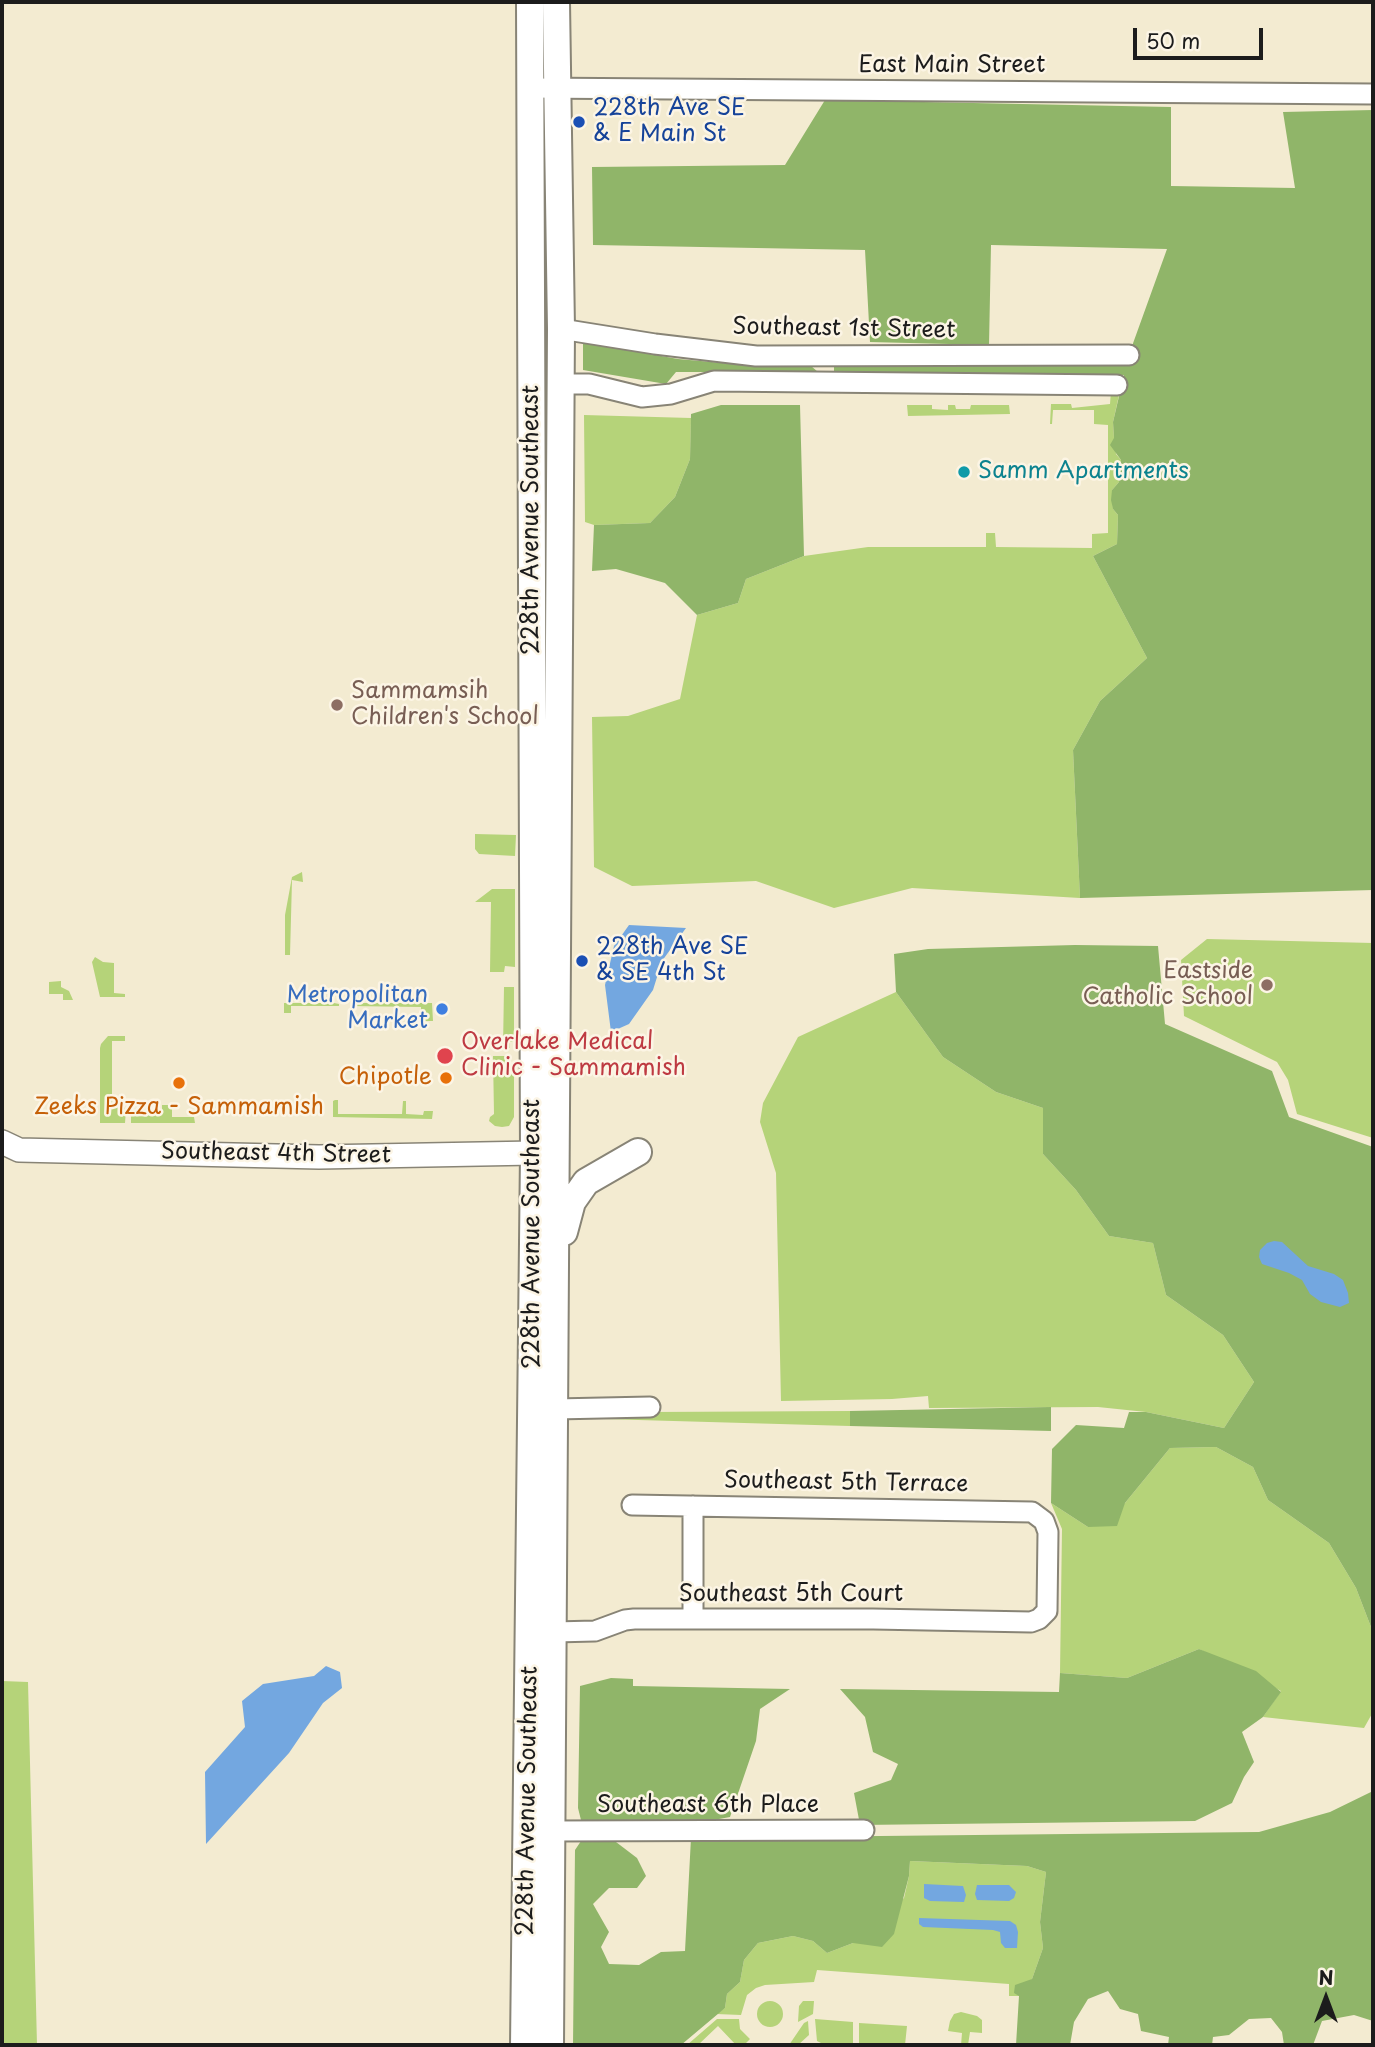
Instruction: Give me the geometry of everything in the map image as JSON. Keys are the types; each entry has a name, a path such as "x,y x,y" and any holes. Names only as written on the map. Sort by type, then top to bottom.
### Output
{"main road":[{"path":"530,2 543,88"},
{"path":"543,88 556,2"},
{"name":"228th Avenue Southeast","path":"543,88 561,329 550,2045"},
{"name":"228th Avenue Southeast","path":"524,2045 543,88"},
{"path":"556,1297 563,1236 572,1202 586,1182 638,1152"}],"street":[{"name":"East Main Street","path":"543,88 1373,94"},
{"name":"Southeast 1st Street","path":"561,329 655,345 756,356 1129,355"},
{"path":"560,384 589,384 642,397 671,394 714,381 1116,385"},
{"name":"Southeast 4th Street","path":"8,1151 319,1157 534,1153"},
{"path":"555,1409 650,1407"},
{"name":"Southeast 5th Terrace","path":"632,1505 1032,1512 1044,1521 1048,1532 1049,1605 1044,1615 1031,1622"},
{"path":"693,1506 693,1619"},
{"name":"Southeast 5th Court","path":"554,1632 595,1631 625,1620 873,1619 1031,1622"},
{"name":"Southeast 6th Place","path":"553,1831 864,1830"}],"green space":[{"path":"825,100 1171,107 1171,186 1295,188 1283,112 1373,110 1373,890 1080,898 1073,750 1100,701 1147,658 1093,556 1117,544 1118,515 1111,500 1112,490 1119,482 1121,460 1110,445 1114,438 1113,422 1124,375 834,373 834,363 1127,360 1167,249 991,245 989,345 870,342 865,250 593,245 592,167 785,165"},
{"path":"583,342 678,359 745,365 811,366 818,372 676,372 666,384 583,370"},
{"path":"1116,390 1119,395 1113,422 1114,438 1116,454 1121,460 1119,482 1112,490 1113,509 1118,515 1117,544 1093,556 1147,658 1100,701 1073,750 1080,898 912,888 834,908 756,881 632,886 594,867 592,717 628,716 680,699 697,615 738,603 746,579 804,556 868,547 986,547 986,533 995,533 996,547 1092,548 1092,534 1108,533 1108,425 1094,424 1094,410 1053,410 1050,424 1051,404 1071,404 1072,408 1110,404 1111,391"},
{"path":"721,405 800,405 804,556 746,579 738,603 697,615 665,583 616,569 592,571 594,525 650,523 675,497 690,459 691,414"},
{"path":"907,405 932,405 932,409 948,410 948,405 955,405 956,409 970,409 971,405 1009,405 1010,414 908,416"},
{"path":"584,415 691,418 690,459 675,497 650,523 594,525 585,522"},
{"path":"475,834 516,835 515,856 479,854 475,849"},
{"path":"302,872 303,882 292,880 290,955 285,955 285,915 292,877"},
{"path":"492,889 515,889 515,967 505,966 504,972 490,972 491,902 475,902"},
{"name":"Eastside Catholic School","path":"1207,939 1373,943 1373,1138 1297,1114 1288,1080 1277,1062 1184,1016 1181,960"},
{"path":"1158,946 1165,1024 1272,1071 1289,1117 1373,1147 1373,1643 1371,1627 1356,1588 1329,1543 1268,1500 1253,1467 1216,1447 1170,1448 1125,1503 1117,1526 1088,1527 1051,1503 1052,1449 1076,1425 1124,1428 1129,1412 1146,1412 1224,1428 1254,1382 1223,1335 1166,1295 1153,1243 1109,1236 1076,1190 1043,1154 1043,1108 996,1092 943,1057 896,992 894,954 928,949"},
{"path":"95,957 103,962 114,963 114,993 125,994 125,997 100,997 92,962"},
{"path":"61,981 61,987 69,991 73,1000 63,1000 63,994 49,994 49,982"},
{"path":"504,987 514,987 514,1042 510,1042 510,1048 503,1048"},
{"path":"896,992 943,1057 996,1092 1043,1108 1043,1154 1076,1190 1109,1236 1153,1243 1166,1295 1223,1335 1254,1382 1224,1428 1146,1412 1098,1407 929,1408 928,1396 781,1401 776,1173 760,1122 763,1103 798,1037"},
{"path":"284,1003 334,1003 339,1006 291,1006 291,1013 284,1013"},
{"path":"355,1003 432,1003 433,1021 421,1021 421,1007 350,1006"},
{"path":"108,1036 125,1036 125,1041 112,1041 112,1105 123,1105 126,1110 125,1123 100,1123 100,1048"},
{"path":"493,1056 508,1056 507,1063 514,1064 514,1117 509,1126 495,1126 489,1121 494,1114"},
{"path":"335,1100 338,1100 338,1114 402,1114 403,1101 406,1101 406,1114 423,1115 424,1111 433,1111 432,1119 333,1117"},
{"path":"162,1105 172,1105 172,1117 194,1117 195,1123 131,1123 131,1112 156,1113 157,1109 162,1109"},
{"path":"1051,1407 1051,1431 850,1426 850,1411"},
{"path":"850,1411 850,1426 603,1419 603,1413"},
{"path":"1216,1447 1253,1467 1268,1500 1329,1543 1356,1588 1371,1627 1373,1641 1373,1712 1364,1728 1263,1717 1281,1691 1199,1649 1127,1678 1060,1673 1062,1529 1051,1503 1088,1527 1125,1503 1170,1448"},
{"path":"1199,1649 1256,1671 1281,1692 1263,1717 1242,1732 1254,1762 1232,1803 1195,1821 860,1825 854,1793 891,1780 898,1764 873,1752 865,1717 840,1689 1059,1692 1060,1673 1127,1678"},
{"path":"611,1678 633,1679 633,1686 790,1689 760,1709 756,1741 730,1817 708,1821 614,1826 581,1820 578,1808 580,1686"},
{"path":"2,1681 28,1682 37,2045 2,2045"},
{"path":"1373,1791 1373,2021 1354,2015 1322,2021 1313,2045 1284,2045 1282,2032 1271,2018 1249,2019 1229,2035 1213,2037 1212,2045 1168,2045 1169,2037 1141,2031 1138,2014 1120,2009 1108,1991 1088,1999 1074,2022 1070,2045 1016,2045 1019,1996 1014,1993 1015,1985 1032,1979 1043,1948 1040,1922 1046,1872 1027,1866 910,1861 909,1876 894,1934 882,1947 853,1943 827,1953 813,1941 793,1936 758,1943 744,1960 740,1982 727,1994 725,2008 681,2045 573,2045 575,1850 581,1841 616,1842 637,1858 646,1876 637,1888 609,1888 593,1904 609,1932 601,1947 609,1964 639,1965 661,1952 685,1951 691,1838 1259,1832 1330,1812"},
{"path":"910,1861 1027,1866 1046,1872 1040,1922 1043,1948 1032,1979 1019,1996 1009,1996 1009,1984 817,1970 814,1982 756,1988 747,1995 741,2015 716,2014 725,2008 727,1994 740,1982 744,1960 758,1943 793,1936 813,1941 827,1953 853,1943 904,1898"},
{"path":"770,2001 779,2005 783,2014 779,2023 770,2027 761,2023 757,2014 761,2005"},
{"path":"803,2001 814,2001 813,2014 798,2022 799,2006"},
{"path":"961,2012 982,2020 982,2033 970,2032 968,2045 961,2045 962,2033 948,2031 954,2014"},
{"path":"717,2019 739,2019 740,2029 750,2039 744,2045 736,2045 718,2026 698,2045 687,2045"},
{"path":"815,2019 853,2022 853,2045 825,2045 817,2041"},
{"path":"808,2021 809,2035 798,2045 789,2045 804,2023"},
{"path":"859,2023 907,2026 905,2045 859,2045"}],"water":[{"path":"629,925 686,928 662,961 653,990 629,1024 611,1032 605,985 614,946"},
{"path":"1282,1242 1308,1266 1334,1274 1343,1280 1349,1303 1340,1307 1321,1302 1310,1294 1302,1280 1262,1264 1260,1250 1267,1243"},
{"path":"326,1666 340,1672 342,1688 323,1703 289,1753 206,1844 205,1772 245,1727 242,1701 263,1684 314,1676"},
{"path":"924,1884 963,1886 966,1895 964,1902 930,1901 924,1898"},
{"path":"977,1885 1009,1885 1016,1892 1014,1898 1009,1901 977,1900"},
{"path":"919,1918 1010,1921 1016,1925 1018,1932 1017,1948 1005,1948 1001,1943 1000,1932 923,1927 919,1924"}],"place":[{"name":"228th Ave SE & E Main St","path":"579,122"},
{"name":"Samm Apartments","path":"964,472"},
{"name":"Sammamsih Children's School","path":"337,705"},
{"name":"228th Ave SE & SE 4th St","path":"582,961"},
{"name":"Eastside Catholic School","path":"1267,985"},
{"name":"Metropolitan Market","path":"442,1009"},
{"name":"Overlake Medical Clinic - Sammamish","path":"445,1056"},
{"name":"Chipotle","path":"446,1078"},
{"name":"Zeeks Pizza - Sammamish","path":"179,1083"}]}
